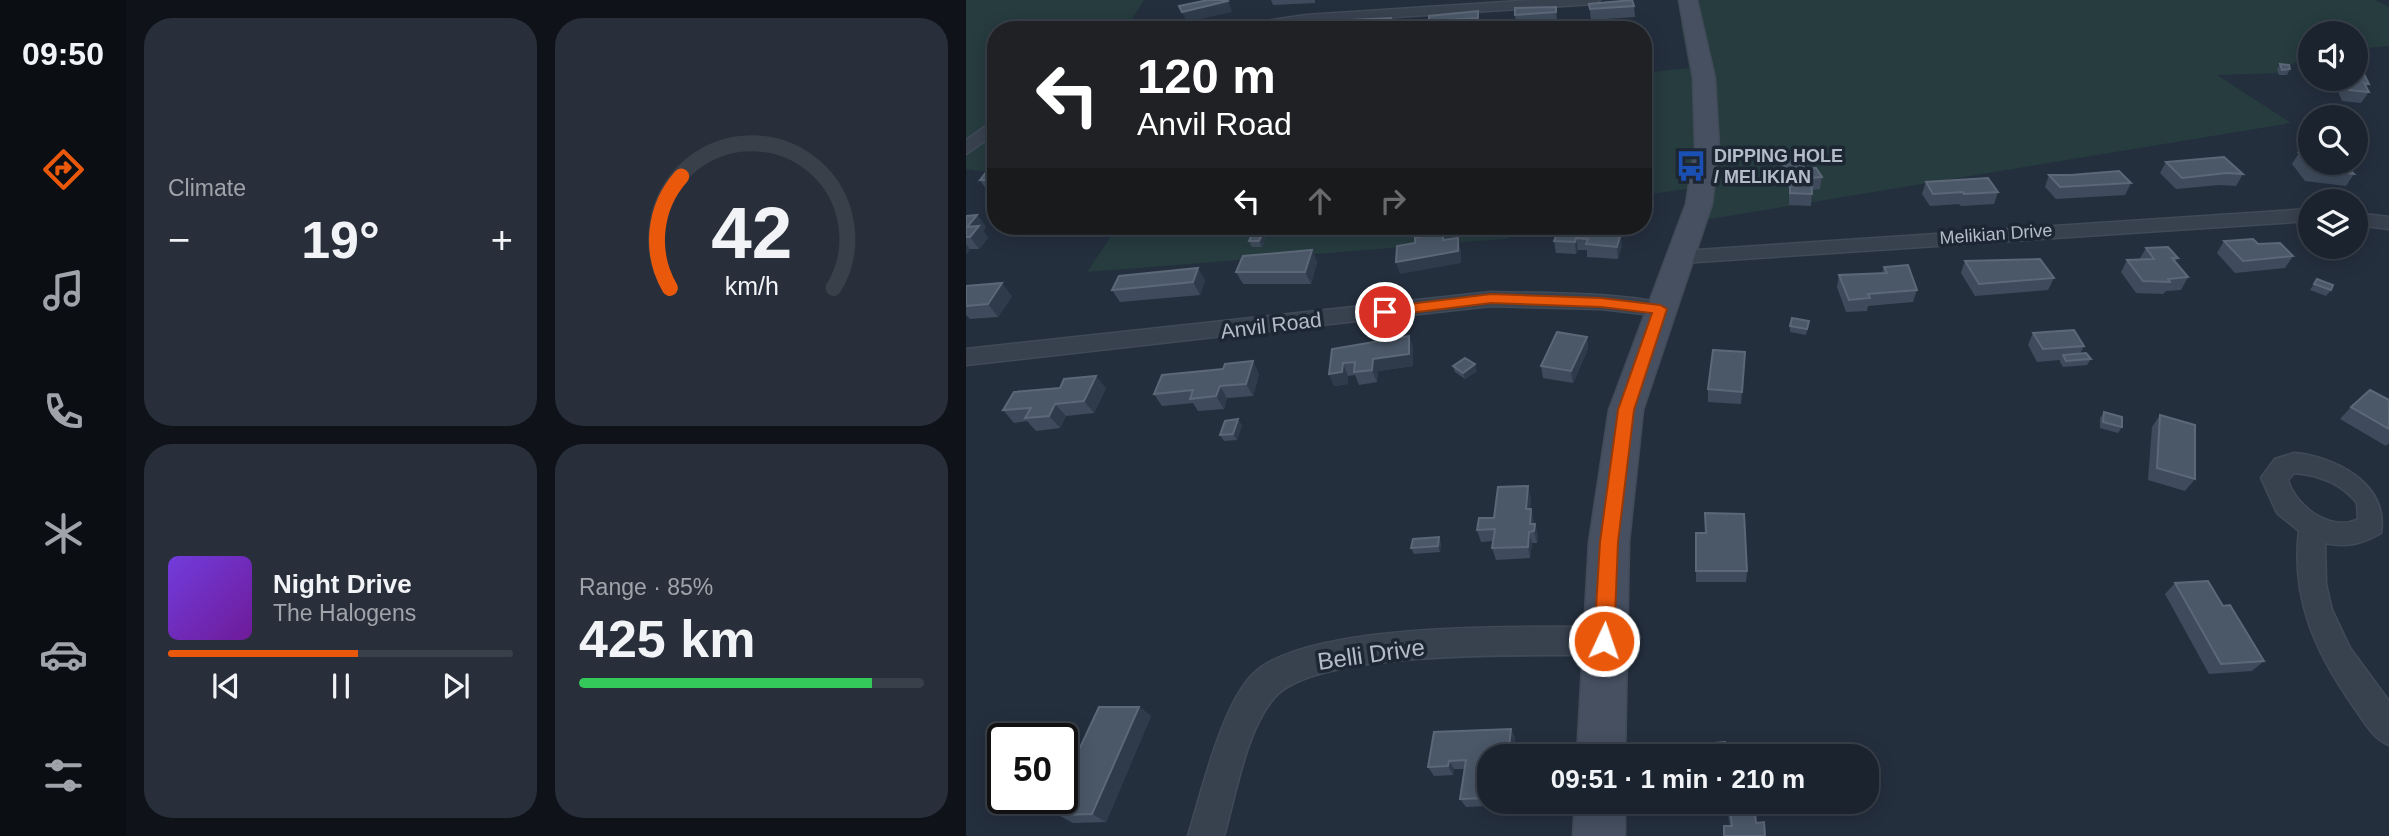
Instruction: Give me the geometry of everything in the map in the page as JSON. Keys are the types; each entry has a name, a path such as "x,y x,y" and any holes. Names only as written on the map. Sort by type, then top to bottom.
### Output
{"main road":[{"path":"1601,744 1609,542 1626,410 1699,204 1708,120 1704,78 1689,17 1689,0"},
{"path":"1599,836 1600,814"}],"street":[{"path":"1293,21 1594,0"},
{"path":"966,149 987,132"},
{"name":"Melikian Drive","path":"1682,257 2298,216"},
{"path":"2368,220 2389,223"},
{"name":"Anvil Road","path":"966,358 1491,299 1601,302 1660,309"},
{"path":"2313,525 2309,573 2321,624 2339,661 2389,728"},
{"name":"Belli Drive","path":"1206,836 1246,715 1264,684 1292,666 1343,654 1459,643 1604,641"}],"green space":[{"path":"966,0 1144,0 1131,21 987,21 987,172 966,169"},
{"path":"1685,0 2375,0 2389,7 2389,46 2368,48 2368,21 2298,21 2298,60 2282,73 2217,75 2291,123 1704,220 1701,187 1652,194 1652,72 1689,68 1681,25"},
{"path":"1112,235 1514,235 1506,239 1087,272"}],"building":[{"path":"1208,0 1228,1 1182,12 1179,6"},
{"path":"1632,0 1634,6 1590,9 1589,4"},
{"path":"1556,7 1556,12 1515,15 1515,8"},
{"path":"1478,11 1478,18 1429,21 1429,16"},
{"path":"1391,18 1390,21 1349,20"},
{"path":"2280,64 2289,65 2290,69 2282,70"},
{"path":"2224,157 2243,174 2226,173 2182,178 2166,162"},
{"path":"1798,159 1805,169 1816,168 1822,177 1811,178 1812,194 1790,193 1790,176 1782,162"},
{"path":"2119,171 2131,183 2060,187 2049,175 2071,175"},
{"path":"1988,178 1998,192 1933,194 1926,182"},
{"path":"977,215 967,227 979,226 970,237 966,237 966,216"},
{"path":"1252,235 1262,235 1259,241 1249,241"},
{"path":"1443,235 1443,240 1458,238 1458,251 1396,262 1397,246 1415,243 1415,237"},
{"path":"1556,235 1620,235 1617,247 1586,244 1588,239 1576,238 1575,242 1554,241"},
{"path":"2253,239 2258,244 2280,243 2293,256 2243,261 2224,241"},
{"path":"2168,247 2178,258 2172,258 2188,277 2168,279 2170,282 2143,281 2127,260 2154,259 2146,248"},
{"path":"1312,250 1305,272 1236,272 1243,256"},
{"path":"2040,259 2054,278 1979,284 1965,261"},
{"path":"1908,265 1917,290 1868,294 1870,298 1849,300 1839,275 1887,273 1884,267"},
{"path":"1198,268 1193,282 1112,290 1119,276"},
{"path":"2317,279 2333,285 2331,290 2314,284"},
{"path":"1002,283 988,304 966,306 966,286"},
{"path":"1792,318 1809,321 1807,329 1790,326"},
{"path":"2074,330 2084,346 2043,349 2033,333"},
{"path":"1557,332 1587,337 1571,371 1541,366"},
{"path":"1409,336 1409,354 1373,359 1372,370 1354,372 1355,362 1343,363 1342,372 1329,374 1332,349"},
{"path":"1713,350 1745,352 1742,392 1708,389"},
{"path":"2086,353 2091,359 2066,361 2063,355"},
{"path":"1465,358 1475,364 1463,373 1453,366"},
{"path":"1253,361 1246,384 1220,386 1216,396 1190,399 1193,390 1154,394 1162,375 1223,369 1225,364"},
{"path":"1096,376 1084,401 1055,404 1049,416 1025,418 1031,408 1003,410 1014,392 1060,388 1064,379"},
{"path":"2370,390 2389,400 2389,429 2351,407"},
{"path":"2104,412 2122,417 2122,427 2103,422"},
{"path":"2160,415 2195,425 2195,479 2157,468"},
{"path":"1238,419 1233,434 1220,435 1225,421"},
{"path":"1528,486 1526,509 1531,509 1530,524 1535,524 1534,531 1529,532 1528,547 1492,548 1495,529 1477,530 1479,518 1494,518 1498,487"},
{"path":"1705,513 1744,514 1747,571 1696,571 1696,533 1706,533"},
{"path":"1439,537 1438,546 1411,548 1413,539"},
{"path":"2208,581 2223,606 2230,605 2264,661 2221,664 2175,583"},
{"path":"1099,707 1139,707 1092,814 1058,815 1078,814 1078,752"},
{"path":"1511,729 1509,744 1477,744 1477,798 1460,799 1466,760 1449,761 1448,766 1428,767 1434,732"},
{"path":"1731,814 1755,814 1756,823 1764,822 1765,836 1724,836 1724,826 1732,826"}],"place":[{"name":"DIPPING HOLE / MELIKIAN","path":"1691,166"}],"route":[{"path":"1385,312 1491,299 1601,302 1660,309 1626,410 1609,542 1604,641"}]}
